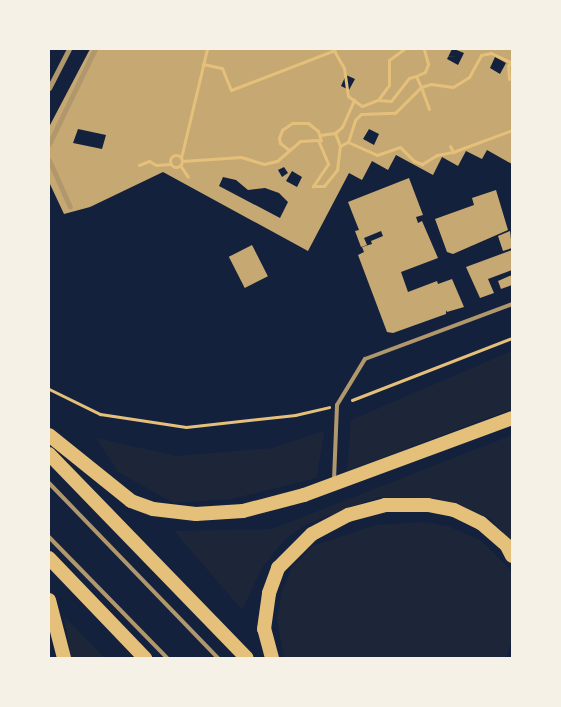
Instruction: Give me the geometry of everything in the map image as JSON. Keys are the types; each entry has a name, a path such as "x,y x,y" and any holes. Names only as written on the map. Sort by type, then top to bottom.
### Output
{"highway":[{"path":"49,435 131,501 153,509 196,514 243,511 334,484 512,418"},
{"path":"49,454 247,658"},
{"path":"272,658 264,629 269,593 278,568 312,534 348,515 385,505 428,505 454,510 481,523 507,546 512,556"},
{"path":"49,558 145,658"},
{"path":"49,600 64,658"}],"street":[{"path":"49,88 69,49"},
{"path":"49,144 95,49"},
{"path":"49,160 70,207"}],"lane":[{"path":"334,484 337,405 365,359 512,304"},
{"path":"49,483 218,658"},
{"path":"49,537 168,658"}],"path":[{"path":"139,165 149,161 156,165 171,164 175,167 181,161 207,49"},
{"path":"203,64 222,68 231,90 334,49 344,68 346,92 362,106 378,100 391,101 409,78 427,69 424,49"},
{"path":"378,100 389,84 389,60 404,49"},
{"path":"340,146 348,142 355,120 361,114 395,113 421,87 431,84 453,87 470,77 482,55 491,53 511,61 510,79"},
{"path":"416,76 429,109"},
{"path":"320,135 335,133 342,127 354,100"},
{"path":"289,150 280,144 279,138 282,130 292,123 308,124 320,135 328,164"},
{"path":"348,142 377,155 400,147 414,161 422,164 437,155 452,152 512,130"},
{"path":"328,164 313,186 327,185 337,170 340,146 335,133"},
{"path":"181,161 241,157 264,164 277,161 300,141 318,140 321,143"},
{"path":"450,146 452,152"},
{"path":"171,164 173,156 181,161 188,178"},
{"path":"328,164 337,164"},
{"path":"49,389 100,414 186,427 295,415 337,405 512,338"}],"shaded area":[{"path":"512,351 512,409 347,471 351,420"},
{"path":"324,431 317,478 231,499 174,503 118,472 96,438 176,456 272,448"},
{"path":"512,435 512,543 490,518 436,498 379,497 307,524 284,540 262,568 242,610 174,531 272,529"},
{"path":"424,522 448,526 480,540 509,568 512,577 512,640 506,658 284,658 277,619 282,591 292,567 313,546 375,525"},
{"path":"64,616 105,658 71,658"}],"building":[{"path":"90,49 452,49 447,59 458,65 464,53 454,49 512,49 512,164 487,150 482,159 466,151 458,166 442,157 433,175 396,155 388,170 372,161 362,180 349,173 308,251 163,172 90,207 64,214 49,182 49,127","holes":["495,57 506,63 500,74 490,68","346,75 355,79 349,90 341,86","78,129 106,135 102,149 73,143","369,129 379,134 374,145 363,139","284,167 288,173 282,177 278,170","292,171 302,177 297,187 286,181","223,177 236,180 248,190 265,188 279,193 288,202 280,218 219,186"]},
{"path":"409,178 423,215 416,217 418,223 422,221 438,258 401,272 408,292 437,281 438,284 452,279 464,307 447,312 446,310 446,314 393,333 387,332 358,255 364,252 362,247 372,244 371,241 383,236 381,231 364,238 367,245 361,247 355,231 359,230 348,202"},
{"path":"496,190 508,230 453,254 447,252 435,219 474,205 472,198"},
{"path":"510,231 512,248 503,251 498,236"},
{"path":"252,245 268,276 245,288 229,257"},
{"path":"512,250 512,270 488,279 494,293 480,298 466,267"},
{"path":"512,275 512,285 501,289 498,281"}]}
